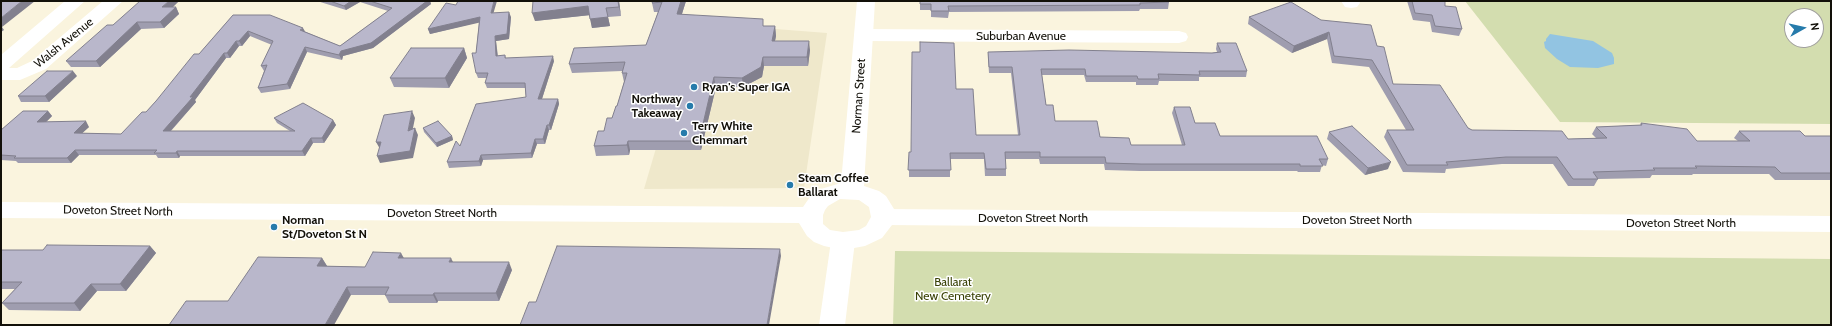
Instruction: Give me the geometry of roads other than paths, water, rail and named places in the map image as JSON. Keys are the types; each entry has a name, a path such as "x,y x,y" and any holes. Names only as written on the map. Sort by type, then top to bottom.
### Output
{"street":[{"name":"Walsh Avenue","path":"3,74 76,1"},
{"name":"Walsh Avenue","path":"3,74 24,72 39,65 114,1"},
{"name":"Norman Street","path":"852,191 866,1"},
{"name":"Suburban Avenue","path":"864,35 1179,37"},
{"path":"852,191 871,196 878,202 882,210 883,217 880,225 874,232 865,237 843,242 832,240 819,233 811,223 811,215 814,207 820,200 829,194 852,191"},
{"name":"Doveton Street North","path":"1,210 811,215"},
{"name":"Doveton Street North","path":"883,217 1831,224"},
{"path":"832,325 843,242"}],"water":[{"path":"1550,34 1593,41 1612,53 1614,64 1598,68 1570,67 1557,59 1545,48 1544,42"}],"place":[{"name":"Ryan's Super IGA","path":"694,87"},
{"name":"Northway Takeaway","path":"690,106"},
{"name":"Terry White Chemmart","path":"684,133"},
{"name":"Steam Coffee Ballarat","path":"790,185"},
{"name":"Norman St/Doveton St N","path":"274,227"}],"park label":[{"name":"Ballarat New Cemetery","path":"953,289"}]}
